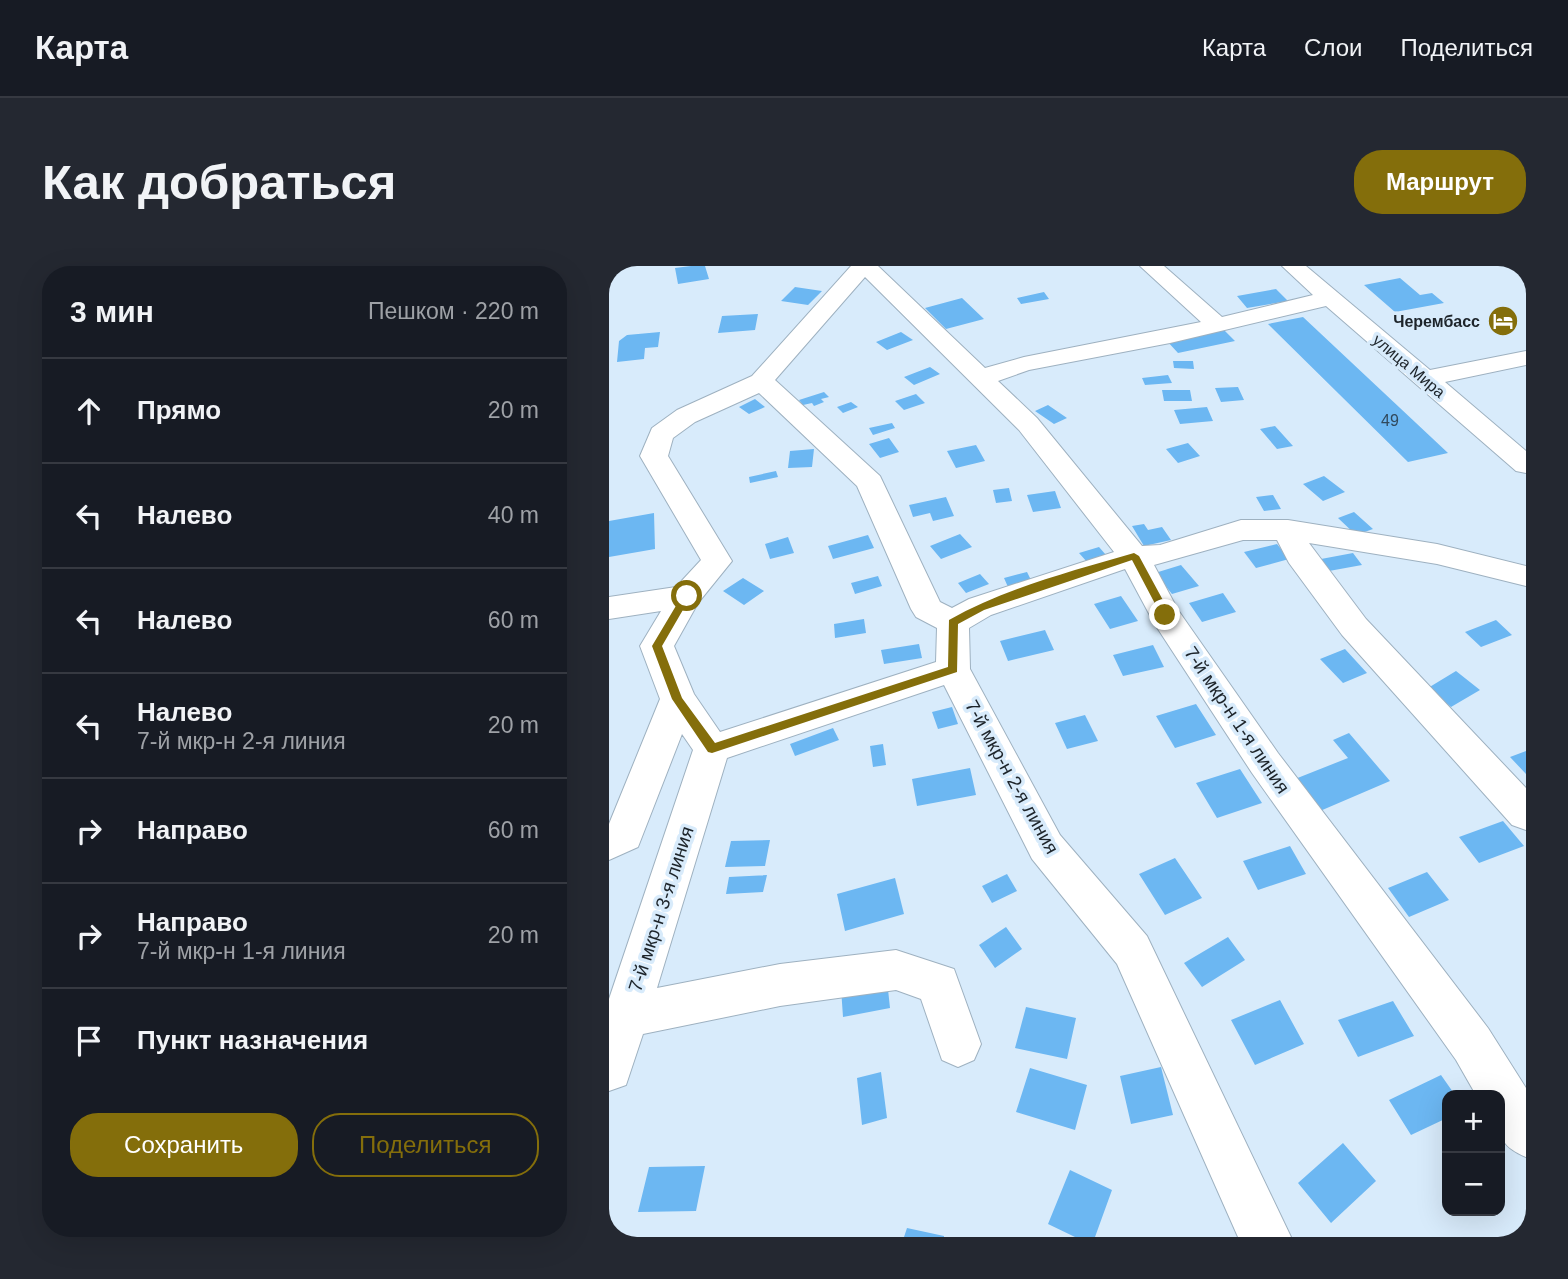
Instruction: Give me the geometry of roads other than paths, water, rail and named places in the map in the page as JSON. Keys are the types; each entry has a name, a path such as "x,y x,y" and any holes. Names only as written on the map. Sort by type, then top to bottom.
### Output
{"street":[{"name":"7-й мкр-н 1-я линия","path":"865,266 1028,424 1134,556 1165,615 1265,763 1472,1044 1526,1133"},
{"path":"865,266 761,381 736,395 685,416 661,434 654,456 717,561 687,596 657,646 678,699 712,749 953,669"},
{"path":"1151,266 1217,324"},
{"name":"улица Мира","path":"1293,266 1526,465"},
{"path":"981,377 1024,364 1329,298"},
{"path":"1425,379 1526,358"},
{"path":"761,381 870,482 927,609 953,623 980,607 1061,578 1134,556 1161,555 1241,530 1288,530 1437,555 1526,576"},
{"path":"1288,530 1300,556 1354,627 1526,814"},
{"path":"609,608 687,596"},
{"name":"7-й мкр-н 2-я линия","path":"953,623 953,669 1046,846 1132,950 1265,1237"},
{"path":"609,843 624,835 678,699"},
{"name":"7-й мкр-н 3-я линия","path":"609,1069 712,749"},
{"path":"626,1016 780,985 896,970 938,984 958,1044"}],"place":[{"name":"Черембасс","path":"1503,321"}]}
